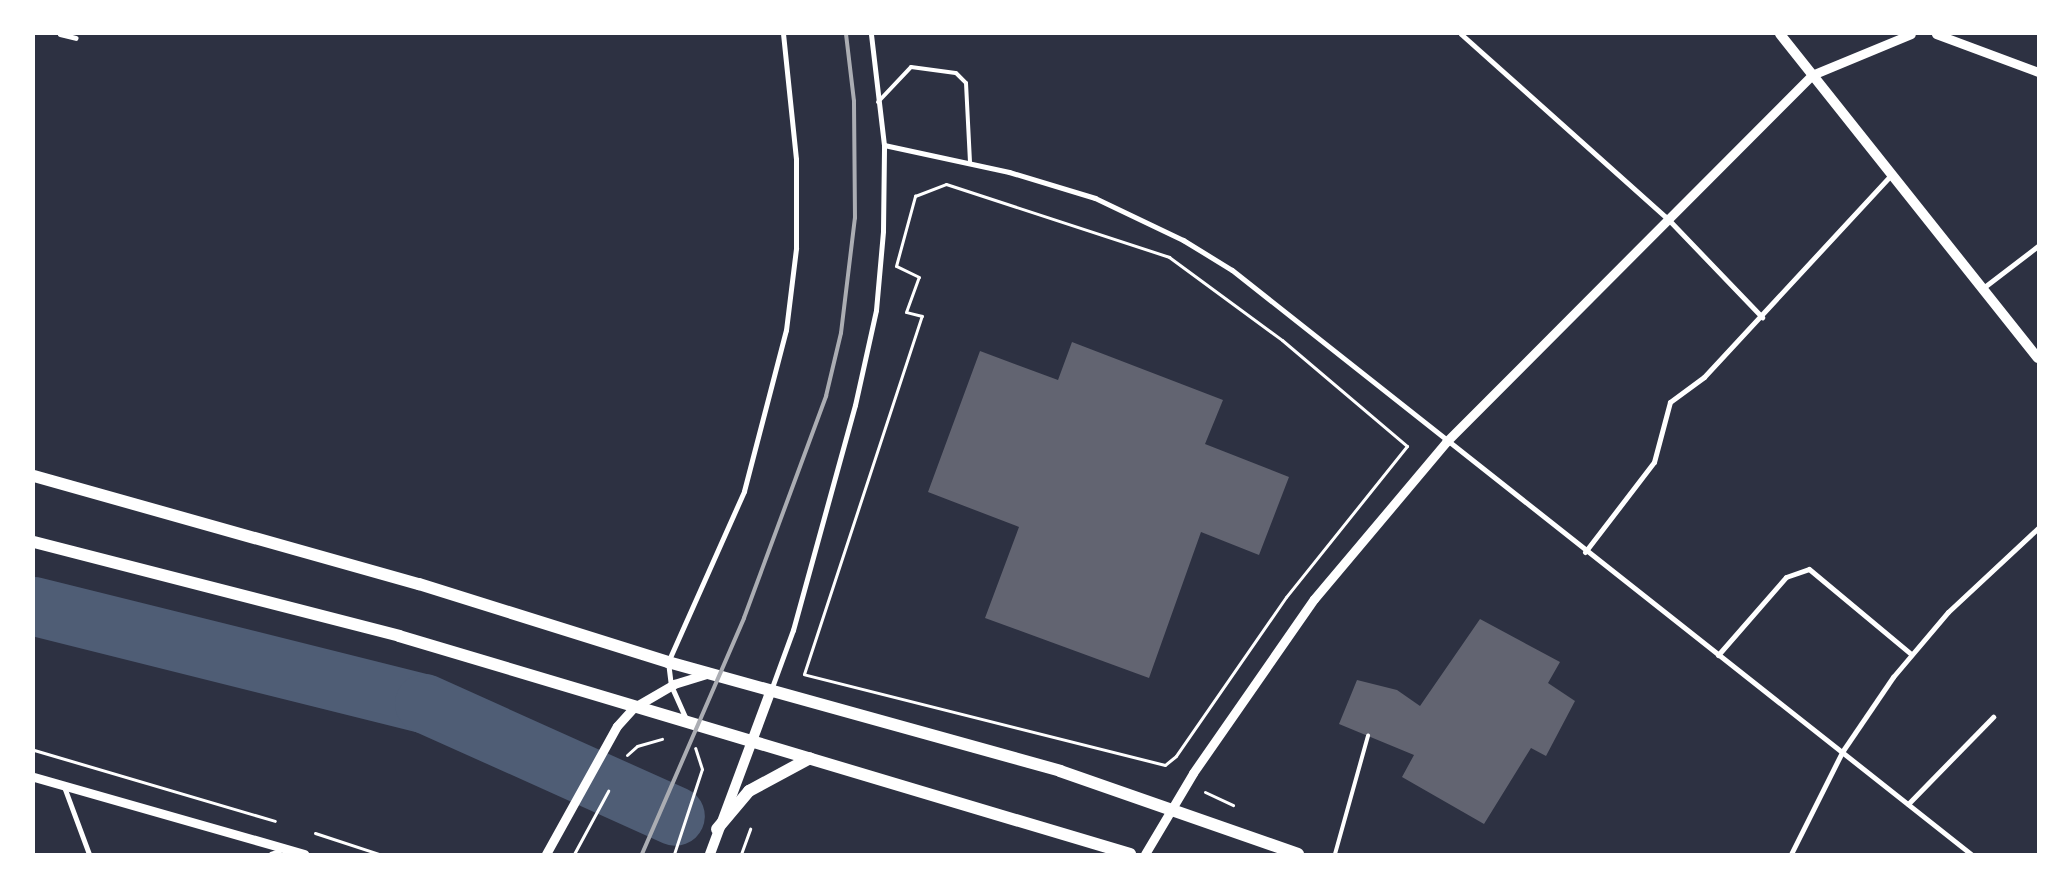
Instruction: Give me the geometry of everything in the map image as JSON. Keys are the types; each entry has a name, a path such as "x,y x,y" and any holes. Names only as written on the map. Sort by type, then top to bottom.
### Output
{"main road":[{"path":"1780,34 1894,172 2038,358"},
{"path":"34,476 419,584 668,662 771,690 1172,807 1298,854"},
{"path":"34,542 399,636 633,708 810,758 1130,854"},
{"path":"710,854 732,786 771,690"},
{"path":"717,829 749,791 810,758"}],"street":[{"path":"60,34 76,38"},
{"path":"688,723 671,686 668,662 744,491 786,330 796,248 796,159 783,34"},
{"path":"771,690 793,630 855,404 876,310 883,231 884,145 871,34"},
{"path":"1462,34 1666,217 1762,317"},
{"path":"1145,854 1172,807 1314,599 1446,442 1666,217 1812,75 1911,34"},
{"path":"1936,34 1957,38 2038,72"},
{"path":"884,145 970,162 1094,198 1183,240 1254,286 1585,552 1972,854"},
{"path":"1585,552 1654,462 1670,402 1704,377 1762,317 1894,172"},
{"path":"1984,288 2038,246"},
{"path":"1791,854 1842,752 1911,654 2038,528"},
{"path":"1718,655 1786,576 1809,569 1911,654"},
{"path":"546,854 617,726 633,708 671,686 711,673"},
{"path":"1908,804 1993,717"},
{"path":"34,776 120,799 304,854"},
{"path":"63,784 89,854"}],"lane":[{"path":"878,102 912,67 956,73 966,84 970,162"},
{"path":"1335,854 1368,736"},
{"path":"270,854 286,850"}],"path":[{"path":"946,184 1169,257 1282,340 1407,446 1286,597 1176,756 1165,765 804,674 922,316 906,312 919,277 896,266 914,196 946,184"},
{"path":"638,746 671,738"},
{"path":"674,854 700,777 702,762 689,743"},
{"path":"34,750 286,824"},
{"path":"1208,784 1204,791 1242,808"},
{"path":"574,854 598,814"},
{"path":"741,854 752,822"},
{"path":"305,830 379,854"}],"building":[{"path":"1072,342 1223,400 1205,444 1289,477 1259,555 1201,532 1149,678 985,618 1019,527 928,492 980,351 1058,380"},
{"path":"1480,619 1560,662 1548,683 1575,701 1546,756 1531,748 1484,824 1402,777 1414,755 1339,724 1357,680 1397,690 1420,706"}],"waterway":[{"path":"34,606 424,703 675,816"}],"railway":[{"path":"642,854 744,618 826,396 841,333 855,218 854,101 846,34"}]}
